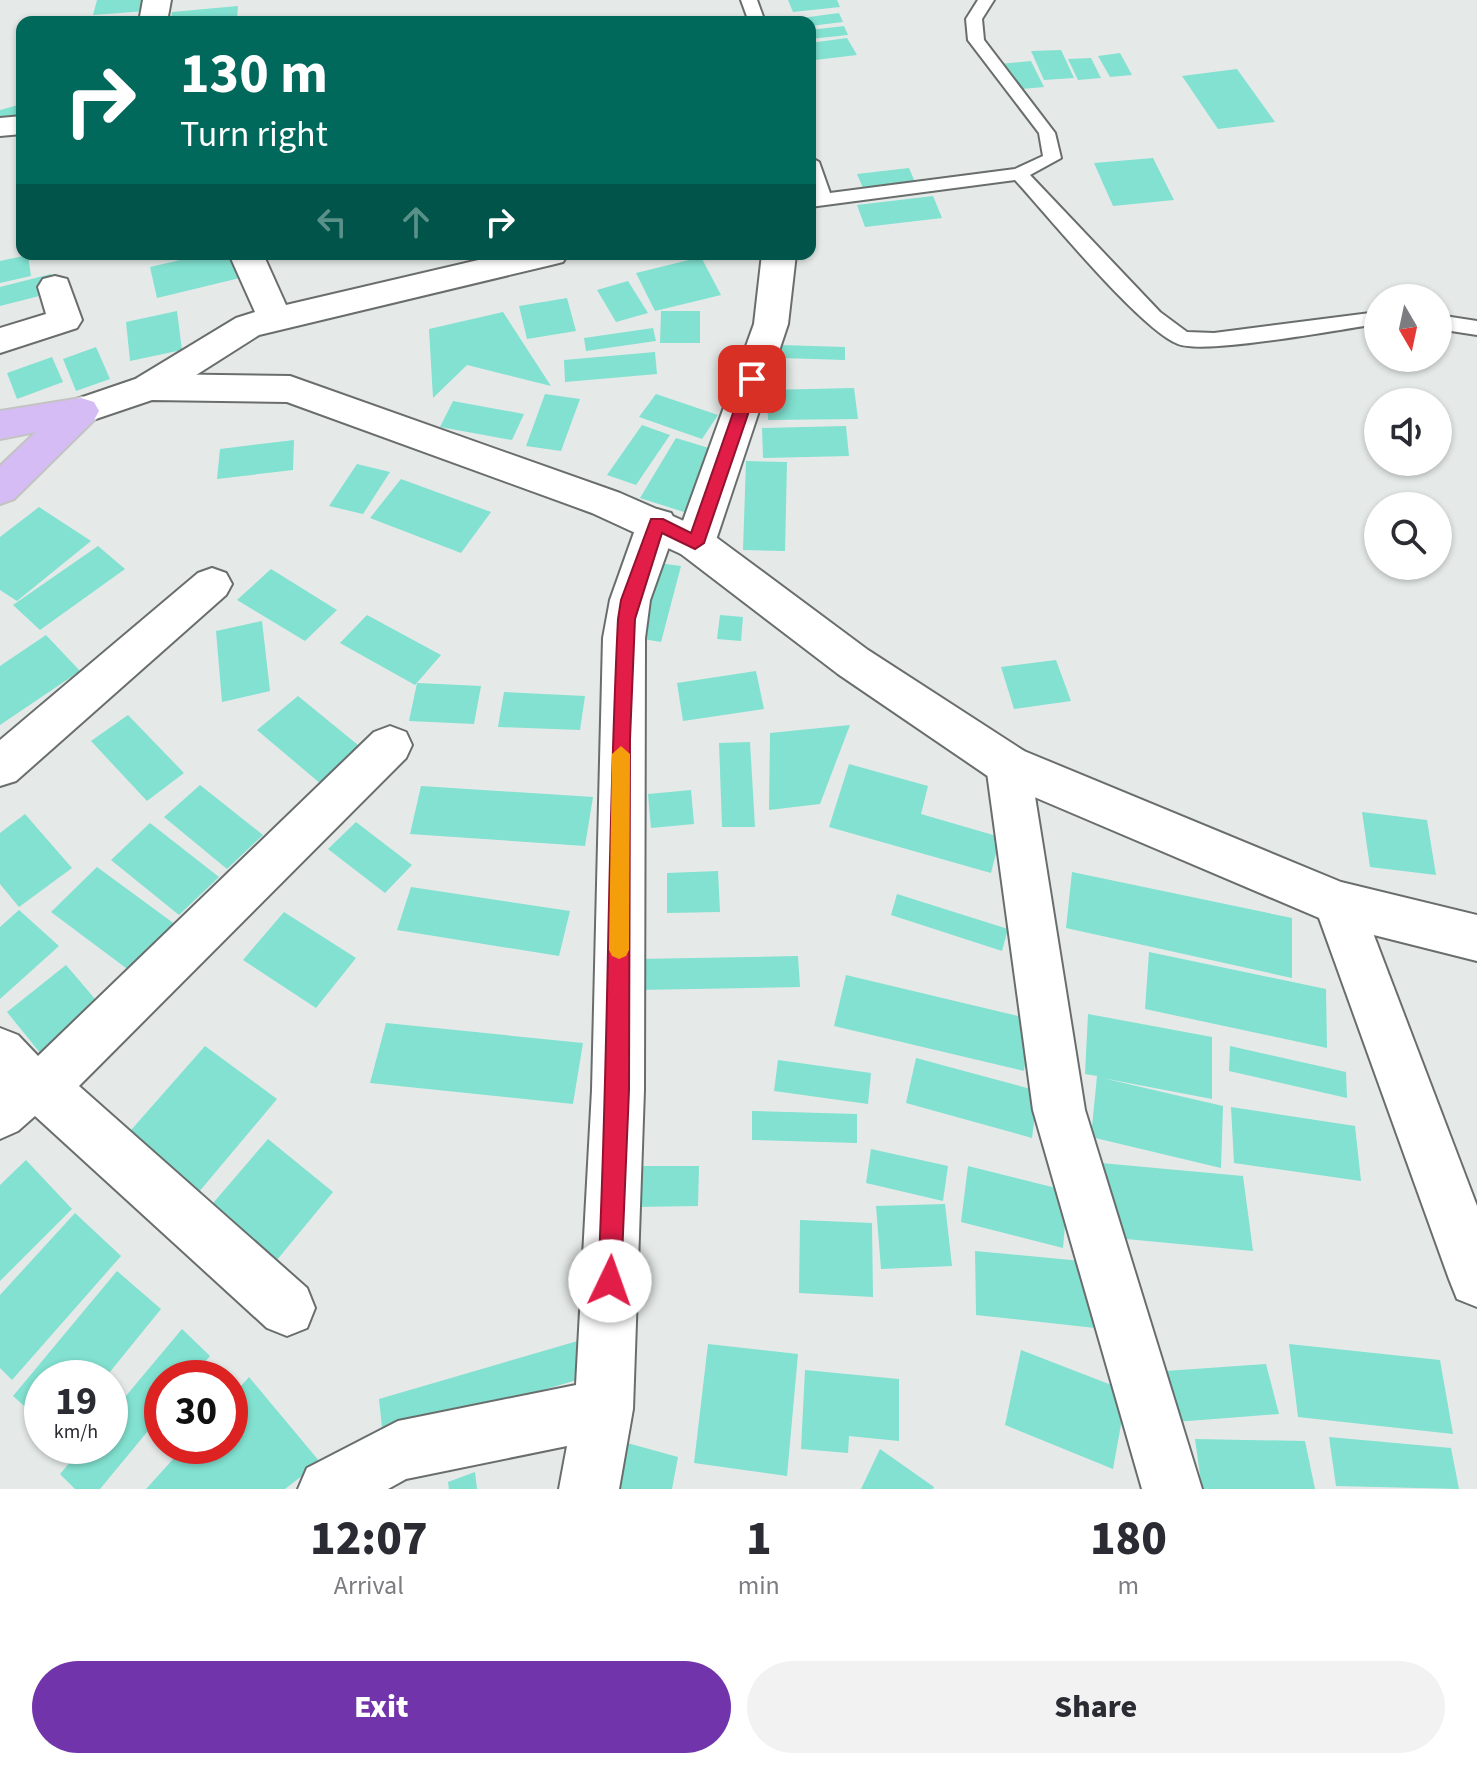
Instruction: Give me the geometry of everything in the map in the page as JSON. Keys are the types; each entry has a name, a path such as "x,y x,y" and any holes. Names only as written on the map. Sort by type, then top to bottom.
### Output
{"main road":[{"path":"0,425 81,411"},
{"path":"0,489 81,411"}],"street":[{"path":"249,260 275,319"},
{"path":"81,411 150,387 248,326 526,260"},
{"path":"589,1489 604,1409 618,1090 624,638 630,600 676,533 771,324 778,260"},
{"path":"0,341 65,320 55,287"},
{"path":"150,387 290,389 676,533 853,662 1008,765 1338,904 1477,938"},
{"path":"0,767 212,584"},
{"path":"287,1308 18,1084 390,745"},
{"path":"1008,765 1059,1110 1172,1489"},
{"path":"1338,904 1477,1279"},
{"path":"328,1489 398,1451 604,1409"}],"lane":[{"path":"817,200 1019,174 1052,158 1047,133 976,40 974,19 986,0"},
{"path":"1019,174 1153,317 1183,339 1214,340 1364,320"},
{"path":"1452,324 1477,328"}],"building":[{"path":"97,0 148,0 146,11 93,15"},
{"path":"788,0 837,0 840,7 793,12"},
{"path":"238,6 237,16 172,16 172,12"},
{"path":"839,13 843,22 816,25 816,16"},
{"path":"844,26 848,35 816,38 816,29"},
{"path":"847,38 857,55 816,60 816,42"},
{"path":"1061,50 1074,78 1044,80 1031,51"},
{"path":"1120,53 1132,75 1110,77 1098,56"},
{"path":"1091,58 1101,78 1078,80 1068,59"},
{"path":"1031,61 1044,87 1011,90 999,64"},
{"path":"1237,69 1275,122 1218,129 1182,76"},
{"path":"16,106 16,120 0,121 0,110"},
{"path":"1153,158 1174,200 1113,206 1094,163"},
{"path":"909,168 915,182 863,188 857,174"},
{"path":"933,196 942,218 865,227 857,205"},
{"path":"16,258 29,260 31,276 0,283 0,261"},
{"path":"180,260 240,260 244,277 157,298 150,267"},
{"path":"689,260 703,260 721,295 655,311 636,273"},
{"path":"51,274 55,292 0,306 0,287"},
{"path":"628,281 648,313 616,322 597,290"},
{"path":"567,298 576,331 527,339 519,306"},
{"path":"177,311 182,350 130,361 126,322"},
{"path":"661,311 700,311 700,343 660,343"},
{"path":"503,312 551,386 467,365 433,398 429,329"},
{"path":"653,328 656,341 586,351 584,338"},
{"path":"781,345 845,347 845,360 781,358"},
{"path":"96,347 110,379 76,391 63,359"},
{"path":"655,352 657,374 565,382 564,360"},
{"path":"52,357 63,382 17,399 7,373"},
{"path":"854,388 858,419 768,420 767,390"},
{"path":"545,394 580,399 561,451 526,446"},
{"path":"656,394 718,415 702,439 639,417"},
{"path":"453,401 524,414 512,440 440,427"},
{"path":"642,425 670,435 636,485 607,475"},
{"path":"846,426 849,456 763,458 762,428"},
{"path":"676,438 722,452 687,513 640,498"},
{"path":"294,440 293,470 217,479 220,449"},
{"path":"746,461 787,462 785,551 743,550"},
{"path":"357,464 390,472 363,514 329,506"},
{"path":"401,479 491,512 461,553 370,518"},
{"path":"39,507 91,541 17,601 0,590 0,537"},
{"path":"98,546 125,569 40,630 13,605"},
{"path":"658,563 681,566 661,642 637,638"},
{"path":"271,569 337,610 305,641 237,600"},
{"path":"367,615 441,655 415,685 340,643"},
{"path":"720,615 743,617 741,641 717,639"},
{"path":"262,621 270,691 222,702 216,631"},
{"path":"46,635 80,671 0,725 0,666"},
{"path":"1056,660 1071,701 1014,709 1001,667"},
{"path":"756,671 764,709 683,721 677,683"},
{"path":"417,683 481,686 474,724 409,721"},
{"path":"504,692 585,696 580,730 498,727"},
{"path":"298,696 369,754 328,790 257,730"},
{"path":"128,715 184,773 147,801 91,741"},
{"path":"850,725 820,804 769,810 770,733"},
{"path":"750,742 755,827 722,827 719,743"},
{"path":"849,764 928,786 921,814 1000,837 991,873 829,827"},
{"path":"200,785 263,835 227,869 164,817"},
{"path":"421,786 593,797 585,846 410,834"},
{"path":"691,790 694,824 651,828 648,794"},
{"path":"1362,812 1427,820 1436,875 1370,867"},
{"path":"25,814 72,868 19,907 0,884 0,833"},
{"path":"356,822 412,865 385,893 328,849"},
{"path":"150,823 219,877 179,915 111,860"},
{"path":"97,867 191,936 146,983 51,912"},
{"path":"718,871 720,912 667,913 667,873"},
{"path":"1072,872 1292,918 1292,978 1066,928"},
{"path":"411,887 570,911 559,956 397,930"},
{"path":"897,894 1008,929 1002,951 891,915"},
{"path":"19,910 59,946 0,999 0,927"},
{"path":"284,912 356,958 316,1008 243,960"},
{"path":"1149,952 1326,989 1327,1048 1145,1009"},
{"path":"798,956 800,987 636,990 637,959"},
{"path":"66,965 101,1006 41,1054 7,1012"},
{"path":"846,975 1031,1019 1024,1071 834,1026"},
{"path":"1088,1014 1212,1037 1212,1099 1102,1078 1223,1106 1221,1168 1091,1137 1097,1076 1085,1074"},
{"path":"386,1023 583,1043 573,1104 370,1083"},
{"path":"205,1046 277,1099 188,1205 117,1146"},
{"path":"1230,1046 1346,1072 1347,1098 1229,1071"},
{"path":"916,1058 1038,1091 1032,1138 906,1103"},
{"path":"778,1060 871,1073 868,1104 774,1091"},
{"path":"1231,1107 1355,1126 1361,1181 1234,1163"},
{"path":"752,1111 857,1114 857,1143 752,1140"},
{"path":"268,1139 333,1192 267,1272 202,1216"},
{"path":"871,1149 948,1166 943,1201 866,1183"},
{"path":"26,1160 72,1209 0,1281 0,1185"},
{"path":"1101,1163 1243,1176 1253,1251 1105,1237"},
{"path":"637,1166 699,1166 698,1206 635,1207"},
{"path":"968,1166 1068,1191 1063,1248 961,1222"},
{"path":"945,1204 952,1266 881,1269 876,1206"},
{"path":"75,1213 121,1256 30,1360 24,1360 24,1366 12,1380 0,1368 0,1295"},
{"path":"800,1220 872,1223 873,1297 799,1293"},
{"path":"975,1251 1092,1262 1095,1328 976,1315"},
{"path":"117,1271 161,1309 120,1360 43,1360"},
{"path":"182,1329 210,1356 207,1360 156,1360"},
{"path":"581,1340 587,1377 383,1437 379,1399"},
{"path":"708,1344 798,1354 787,1476 694,1463"},
{"path":"1289,1344 1440,1360 1453,1434 1298,1417"},
{"path":"1021,1350 1127,1391 1113,1469 1005,1425"},
{"path":"1266,1364 1279,1414 1175,1422 1165,1371"},
{"path":"805,1370 899,1379 899,1441 849,1436 848,1453 801,1449"},
{"path":"144,1374 144,1436 128,1455 128,1394"},
{"path":"248,1378 320,1462 285,1489 146,1489 169,1464 248,1464"},
{"path":"24,1383 24,1406 13,1396"},
{"path":"1329,1437 1451,1448 1459,1489 1336,1486"},
{"path":"1195,1439 1305,1441 1315,1489 1202,1489"},
{"path":"620,1441 678,1457 672,1489 609,1489"},
{"path":"880,1449 934,1487 933,1489 861,1489"},
{"path":"69,1464 121,1464 100,1489 75,1489 60,1474"},
{"path":"475,1472 477,1489 449,1489 448,1482"}],"slow traffic":[{"path":"619,950 621,754"}],"route":[{"path":"610,1281 618,1090 624,638 630,600 657,524 695,543 752,379"}]}
